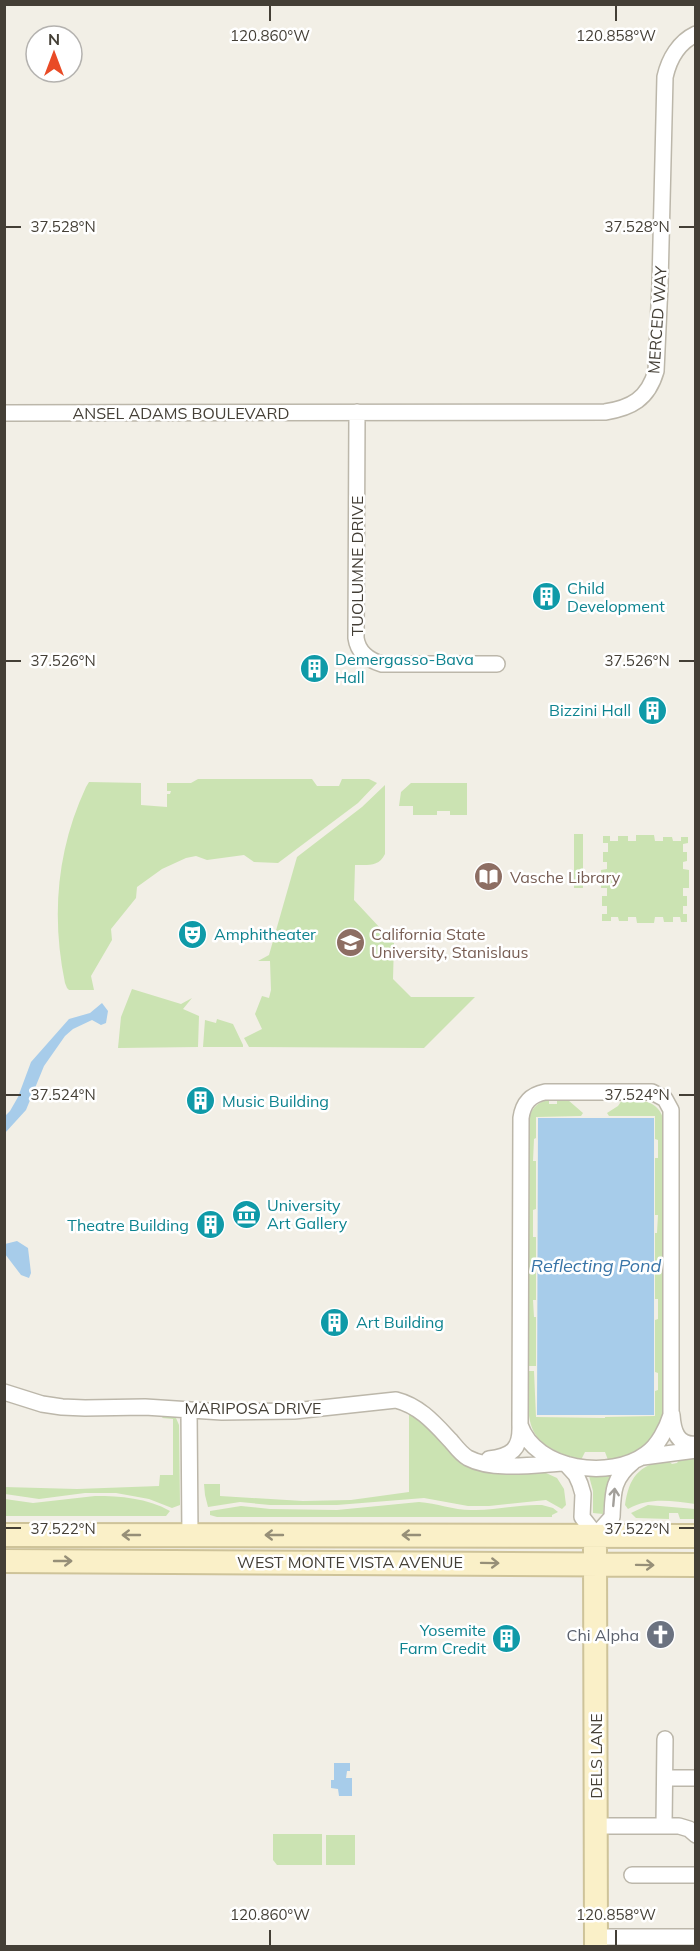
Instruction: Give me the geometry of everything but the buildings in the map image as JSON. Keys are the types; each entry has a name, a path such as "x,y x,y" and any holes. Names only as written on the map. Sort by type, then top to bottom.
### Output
{"main road":[{"name":"WEST MONTE VISTA AVENUE","path":"4,1535 696,1536"},
{"name":"DELS LANE","path":"596,1535 596,1942"},
{"name":"WEST MONTE VISTA AVENUE","path":"4,1561 696,1565"}],"street":[{"name":"MERCED WAY","path":"357,412 605,412 628,406 648,390 653,383 656,371 659,316 665,76 667,67 676,52 689,37 696,34"},
{"name":"ANSEL ADAMS BOULEVARD","path":"4,413 357,412"},
{"name":"TUOLUMNE DRIVE","path":"357,412 356,638 358,648 369,659 382,664 497,664"},
{"path":"482,1462 506,1456 513,1451 518,1442 520,1425 521,1118 528,1100 545,1092 652,1092 666,1099 670,1106 672,1412 677,1437 687,1444 696,1444"},
{"name":"MARIPOSA DRIVE","path":"4,1392 42,1404 62,1407 145,1407 231,1412 294,1411 396,1400 421,1411 459,1451 469,1458 490,1465 563,1463"},
{"path":"189,1410 190,1535"},
{"path":"520,1425 532,1444 563,1463 576,1475 583,1494 582,1517 596,1535 612,1517 617,1480 626,1468 655,1445 672,1412"},
{"path":"563,1463 585,1468 600,1468 620,1466 638,1459 696,1450"},
{"path":"664,1826 665,1739"},
{"path":"665,1778 696,1778"},
{"path":"596,1826 683,1827 696,1835"},
{"path":"632,1875 696,1875"},
{"path":"596,1942 696,1938"}],"green space":[{"path":"198,779 312,779 317,786 339,786 342,779 369,779 377,783 358,803 278,863 254,862 244,855 207,860 196,856 162,869 137,887 136,898 111,929 112,940 91,976 94,990 69,990 65,983 58,933 59,883 76,810 89,782 141,783 141,805 167,807 167,794 171,791 167,791 167,783 191,783"},
{"path":"411,783 467,783 467,815 450,815 450,811 437,811 437,815 413,815 413,806 399,806 401,792"},
{"path":"385,785 385,854 376,863 355,865 354,900 394,943 393,979 411,997 475,997 424,1048 249,1047 244,1038 262,1029 255,1014 262,996 269,998 271,990 270,961 258,961 269,955 297,857 362,807"},
{"path":"574,834 583,834 583,888 574,888"},
{"path":"636,835 654,835 655,841 663,841 663,837 672,837 673,841 681,841 681,837 688,837 688,843 683,844 683,852 687,852 687,861 683,862 683,869 689,870 689,888 683,888 683,896 687,896 687,906 683,906 683,914 687,914 687,922 681,922 680,917 673,917 673,922 664,922 663,917 655,917 654,923 637,923 636,917 628,917 628,921 619,921 618,917 611,917 611,921 602,921 602,914 607,914 607,906 602,906 602,896 607,896 607,888 601,888 601,870 607,869 607,862 603,862 603,852 608,852 608,843 603,843 603,836 610,836 610,841 618,841 618,836 628,836 628,841 636,841"},
{"path":"132,989 181,1004 192,998 183,1009 199,1016 198,1047 118,1048 121,1017"},
{"path":"217,1019 233,1024 243,1047 203,1047 205,1020 216,1023"},
{"path":"549,1100 549,1104 557,1104 557,1100 568,1100 583,1113 581,1116 536,1117 533,1161 536,1161 536,1209 533,1210 533,1237 536,1237 536,1300 533,1300 534,1317 536,1317 536,1366 528,1366 528,1123 534,1107"},
{"path":"622,1100 652,1104 663,1118 663,1423 649,1445 630,1454 608,1460 605,1452 585,1452 581,1460 548,1447 533,1429 529,1418 528,1371 534,1371 536,1417 655,1416 655,1391 658,1390 658,1373 655,1372 655,1320 658,1319 658,1299 655,1299 655,1233 657,1233 658,1215 655,1215 655,1158 658,1158 658,1140 655,1139 655,1116 609,1116 607,1113 618,1106"},
{"path":"409,1412 453,1454 491,1472 546,1473 557,1478 564,1489 566,1505 562,1509 546,1500 468,1506 424,1498 337,1505 270,1505 240,1502 208,1507 204,1484 220,1484 220,1496 303,1501 351,1500 409,1492"},
{"path":"164,1415 176,1418 179,1425 180,1505 172,1508 149,1499 116,1493 85,1493 39,1499 5,1494 4,1487 77,1489 159,1486 160,1475 173,1475 173,1419 162,1418"},
{"path":"695,1457 695,1504 653,1501 628,1509 625,1505 632,1480 642,1469 657,1462 667,1460 672,1464 677,1463 680,1459"},
{"path":"590,1475 610,1476 603,1514 593,1513"},
{"path":"95,1496 134,1499 152,1503 170,1511 166,1516 5,1516 5,1499 33,1503"},
{"path":"419,1502 471,1510 542,1505 558,1512 552,1517 217,1517 210,1515 210,1511 241,1506 337,1510"},
{"path":"648,1505 695,1509 695,1519 680,1519 678,1513 669,1513 669,1519 636,1518 631,1513"},
{"path":"273,1834 322,1834 322,1865 277,1865 273,1860"},
{"path":"326,1835 355,1835 355,1865 326,1865"}],"water":[{"path":"102,1003 108,1011 106,1023 101,1025 92,1020 73,1029 65,1036 44,1066 26,1110 5,1133 5,1116 18,1097 31,1062 69,1019 90,1013"},
{"name":"Reflecting Pond","path":"538,1118 654,1118 654,1415 537,1415"},
{"path":"17,1241 28,1248 31,1273 29,1278 21,1275 5,1254 5,1244"},
{"path":"334,1763 350,1763 350,1771 347,1771 346,1778 352,1778 352,1796 339,1796 338,1789 331,1788 331,1780 334,1780"}],"place":[{"name":"Child Development","path":"546,597"},
{"name":"Demergasso-Bava Hall","path":"314,668"},
{"name":"Bizzini Hall","path":"652,710"},
{"name":"Vasche Library","path":"489,877"},
{"name":"Amphitheater","path":"193,934"},
{"name":"California State University, Stanislaus","path":"350,943"},
{"name":"Music Building","path":"201,1101"},
{"name":"University Art Gallery","path":"246,1214"},
{"name":"Theatre Building","path":"210,1225"},
{"name":"Art Building","path":"335,1322"},
{"name":"Chi Alpha","path":"660,1635"},
{"name":"Yosemite Farm Credit","path":"507,1639"}]}
